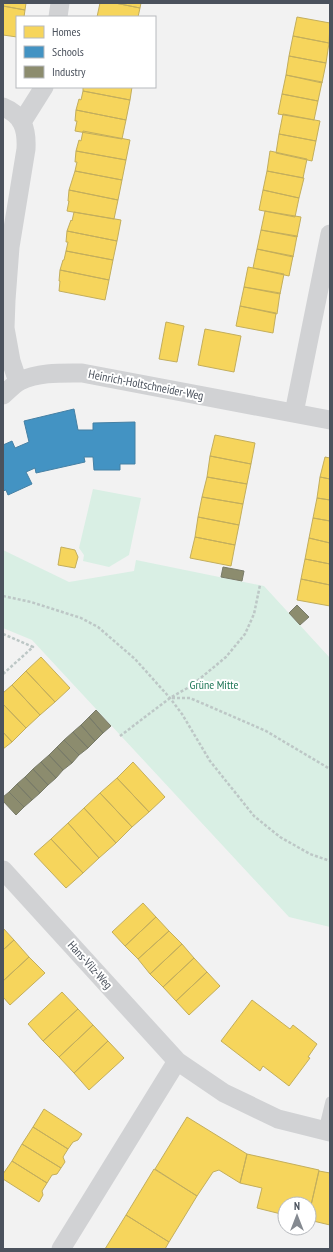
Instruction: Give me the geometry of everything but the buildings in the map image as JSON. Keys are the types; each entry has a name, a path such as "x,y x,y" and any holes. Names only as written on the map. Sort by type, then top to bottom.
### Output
{"street":[{"path":"58,16 60,3"},
{"path":"22,122 43,88"},
{"path":"3,107 14,111 22,122 27,136 10,247 5,328 11,361 18,382"},
{"path":"294,414 330,234"},
{"name":"Heinrich-Holtschneider-Weg","path":"3,395 18,382 32,376 52,373 82,373 330,420"},
{"name":"Hans-Vilz-Weg","path":"3,870 177,1061 224,1093 278,1119 326,1131"},
{"path":"61,1249 177,1061"}],"lane":[{"path":"326,1131 330,1101"}],"path":[{"path":"120,736 170,698 191,686 226,657 245,634 254,614 260,585"},
{"path":"3,596 38,604 81,618 98,627 135,659 170,698 182,714 210,761 254,816 280,837 310,854 330,861"},
{"path":"3,634 33,647 3,674"},
{"path":"170,698 190,698 197,701 266,732 330,769"}],"green space":[{"path":"93,489 141,498 129,555 109,567 83,561 84,555 79,548"},
{"name":"Grüne Mitte","path":"3,550 69,582 134,571 136,560 264,586 330,658 330,927 289,917 32,640 3,628"}]}
